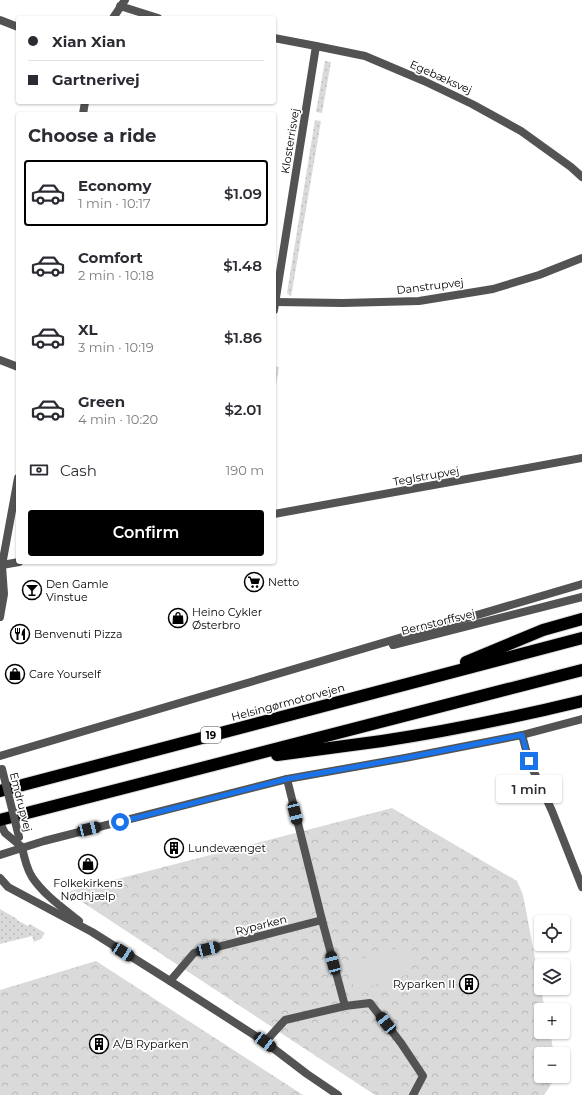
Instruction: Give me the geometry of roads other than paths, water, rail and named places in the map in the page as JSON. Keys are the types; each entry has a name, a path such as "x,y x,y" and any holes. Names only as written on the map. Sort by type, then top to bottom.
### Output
{"highway":[{"path":"422,680 543,630 582,619"},
{"name":"Helsingørmotorvejen","path":"0,791 582,638"},
{"path":"0,822 222,762 582,670"},
{"path":"222,762 383,741 483,724 582,701"}],"street":[{"path":"114,16 122,3 153,16"},
{"path":"0,20 16,26"},
{"name":"Egebæksvej","path":"276,38 365,56 424,81 472,104 521,131 571,167 582,177"},
{"name":"Klosterrisvej","path":"276,300 316,46"},
{"name":"Danstrupvej","path":"276,306 419,300 492,289 539,275 582,258"},
{"path":"0,360 16,366"},
{"name":"Teglstrupvej","path":"276,514 582,458"},
{"path":"0,617 4,594 1,568 16,489"},
{"path":"1,568 16,563"},
{"path":"0,756 582,584"},
{"name":"Bernstorffsvej","path":"300,667 432,636 582,597"},
{"path":"0,855 22,847 287,779 522,735 582,719"},
{"path":"522,735 529,761 552,811 582,887"},
{"name":"Emdrupvej","path":"1,765 16,838 22,847"},
{"path":"287,779 345,1006"},
{"path":"0,822 5,833 16,838"},
{"path":"22,847 26,863 32,877 42,890 92,932"},
{"path":"0,878 8,887 92,932 170,981 265,1042 338,1095"},
{"name":"Ryparken","path":"170,981 194,953 322,920"},
{"path":"265,1042 285,1020 345,1006 370,1003 401,1042 423,1076 413,1095"}],"place":[{"name":"Netto","path":"254,582"},
{"name":"Den Gamle Vinstue","path":"32,590"},
{"name":"Heino Cykler Østerbro","path":"178,618"},
{"name":"Benvenuti Pizza","path":"20,634"},
{"name":"Care Yourself","path":"15,674"},
{"name":"Lundevænget","path":"174,848"},
{"name":"Folkekirkens Nødhjælp","path":"88,864"},
{"name":"Ryparken II","path":"469,984"},
{"name":"A/B Ryparken","path":"99,1044"}]}
